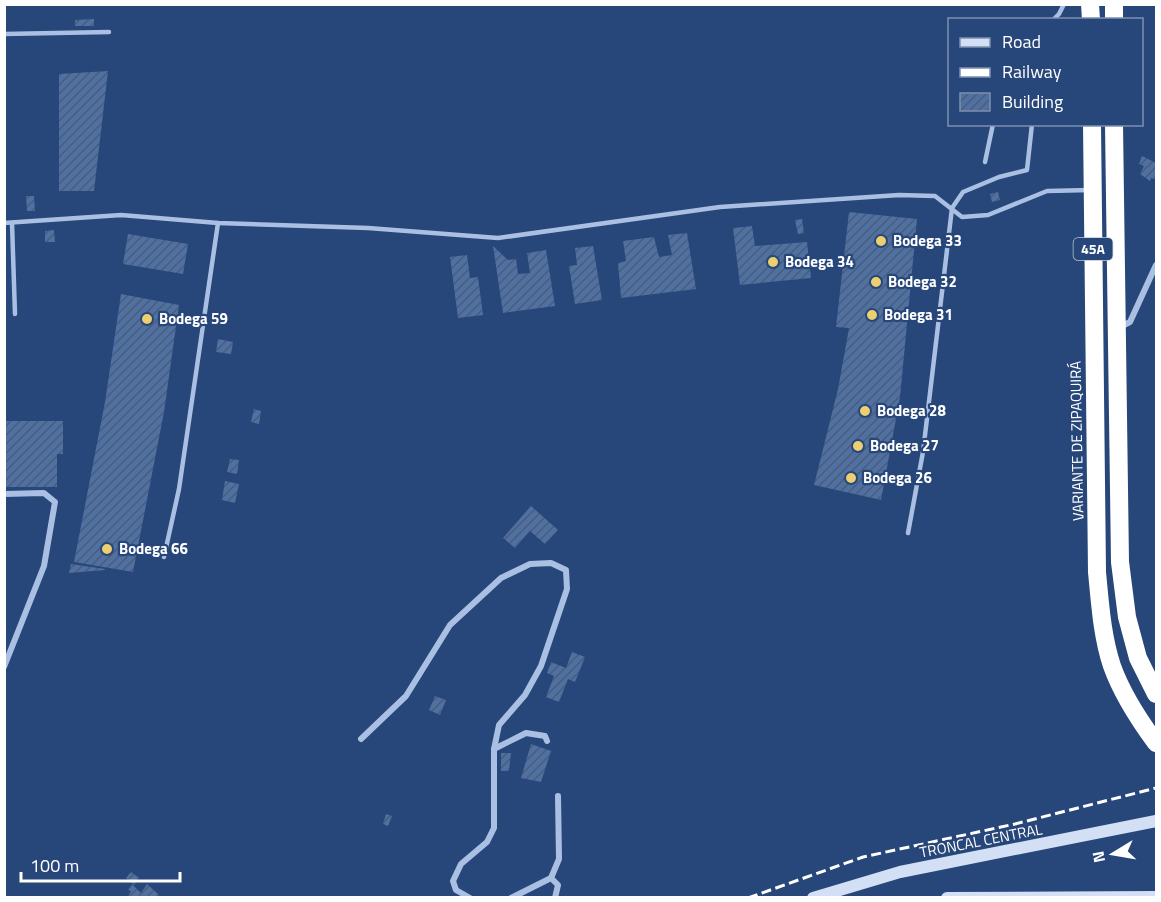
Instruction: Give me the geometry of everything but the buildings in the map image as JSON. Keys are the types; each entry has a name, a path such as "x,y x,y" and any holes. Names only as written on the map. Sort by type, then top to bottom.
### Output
{"highway":[{"name":"VARIANTE DE ZIPAQUIRÁ","path":"1092,126 1097,572 1101,618 1112,666 1136,716 1156,743"},
{"path":"1114,126 1120,562 1126,617 1138,658 1156,694"}],"main road":[{"name":"TRONCAL CENTRAL","path":"813,897 900,872 1156,821"},
{"path":"947,897 1150,897"}],"street":[{"path":"1117,329 1130,322 1156,265"},
{"path":"4,494 44,493 55,502 44,566 4,667"},
{"path":"361,739 406,696 450,625 501,578 530,564 551,563 566,570 567,589 541,666 525,695 499,725 494,749 494,828 487,842 461,864 453,880 456,890 470,897"},
{"path":"494,749 526,732 545,736 547,741"},
{"path":"511,897 551,878 559,859 558,796"},
{"path":"551,878 558,885 555,897"}],"lane":[{"path":"1054,18 1064,4"},
{"path":"4,34 109,32"},
{"path":"985,162 993,126"},
{"path":"908,533 923,452 952,208 963,192 999,177 1027,170 1032,126"},
{"path":"4,223 121,215 218,223 368,228 498,238 720,207 887,196 935,196 962,217 988,215 1047,191 1092,190"},
{"path":"12,223 15,314"},
{"path":"164,557 179,489 218,223"}],"railway":[{"path":"748,898 863,857 1015,824 1156,788"}],"place":[{"name":"Bodega 33","path":"881,241"},
{"name":"Bodega 34","path":"773,262"},
{"name":"Bodega 32","path":"876,282"},
{"name":"Bodega 31","path":"872,315"},
{"name":"Bodega 59","path":"147,319"},
{"name":"Bodega 28","path":"865,411"},
{"name":"Bodega 27","path":"858,446"},
{"name":"Bodega 26","path":"851,478"},
{"name":"Bodega 66","path":"107,549"}]}
